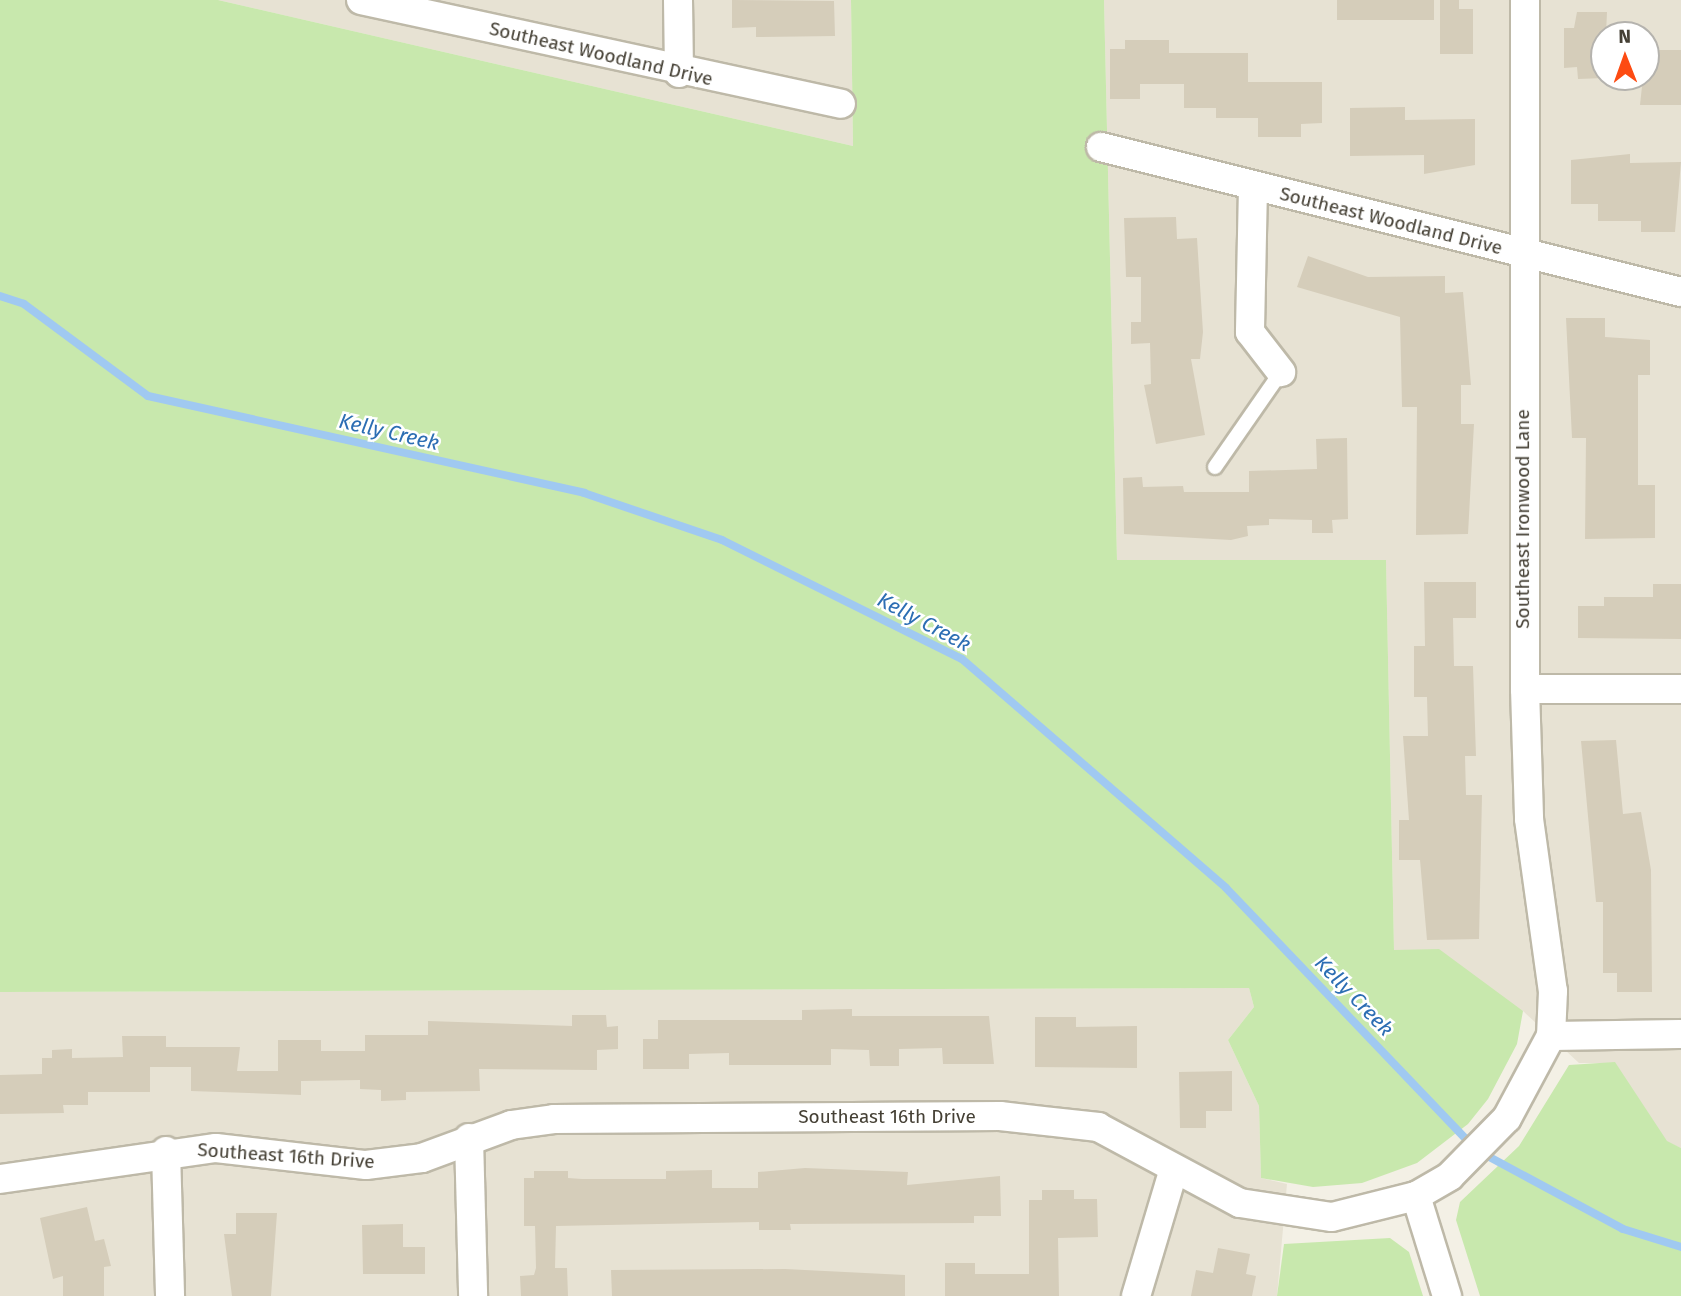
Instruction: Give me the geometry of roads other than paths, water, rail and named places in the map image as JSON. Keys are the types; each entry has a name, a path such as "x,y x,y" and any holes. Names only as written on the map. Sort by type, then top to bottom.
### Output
{"street":[{"name":"Southeast Woodland Drive","path":"361,0 679,73 841,104"},
{"path":"678,0 679,73"},
{"name":"Southeast Ironwood Lane","path":"1525,0 1521,253 1525,689 1530,819 1553,991 1551,1036"},
{"name":"Southeast Woodland Drive","path":"1101,147 1681,292"},
{"path":"1253,187 1250,332 1281,372"},
{"path":"1525,689 1681,689"},
{"path":"1551,1036 1681,1034"},
{"name":"Southeast 16th Drive","path":"0,1180 166,1151 216,1148 366,1165 422,1158 469,1138 554,1119 1053,1117 1098,1127 1173,1172 1240,1203 1284,1214 1332,1217 1416,1196 1482,1148 1507,1118 1551,1036"},
{"path":"469,1138 473,1296"},
{"path":"166,1151 170,1296"},
{"path":"1136,1296 1173,1172"},
{"path":"1416,1196 1447,1296"}],"lane":[{"path":"1214,467 1281,372"}],"waterway":[{"name":"Kelly Creek","path":"0,296 24,304 148,396 584,493 722,540 962,659 1226,888 1472,1145"},
{"name":"Kelly Creek","path":"1482,1153 1623,1229 1681,1247"}]}
